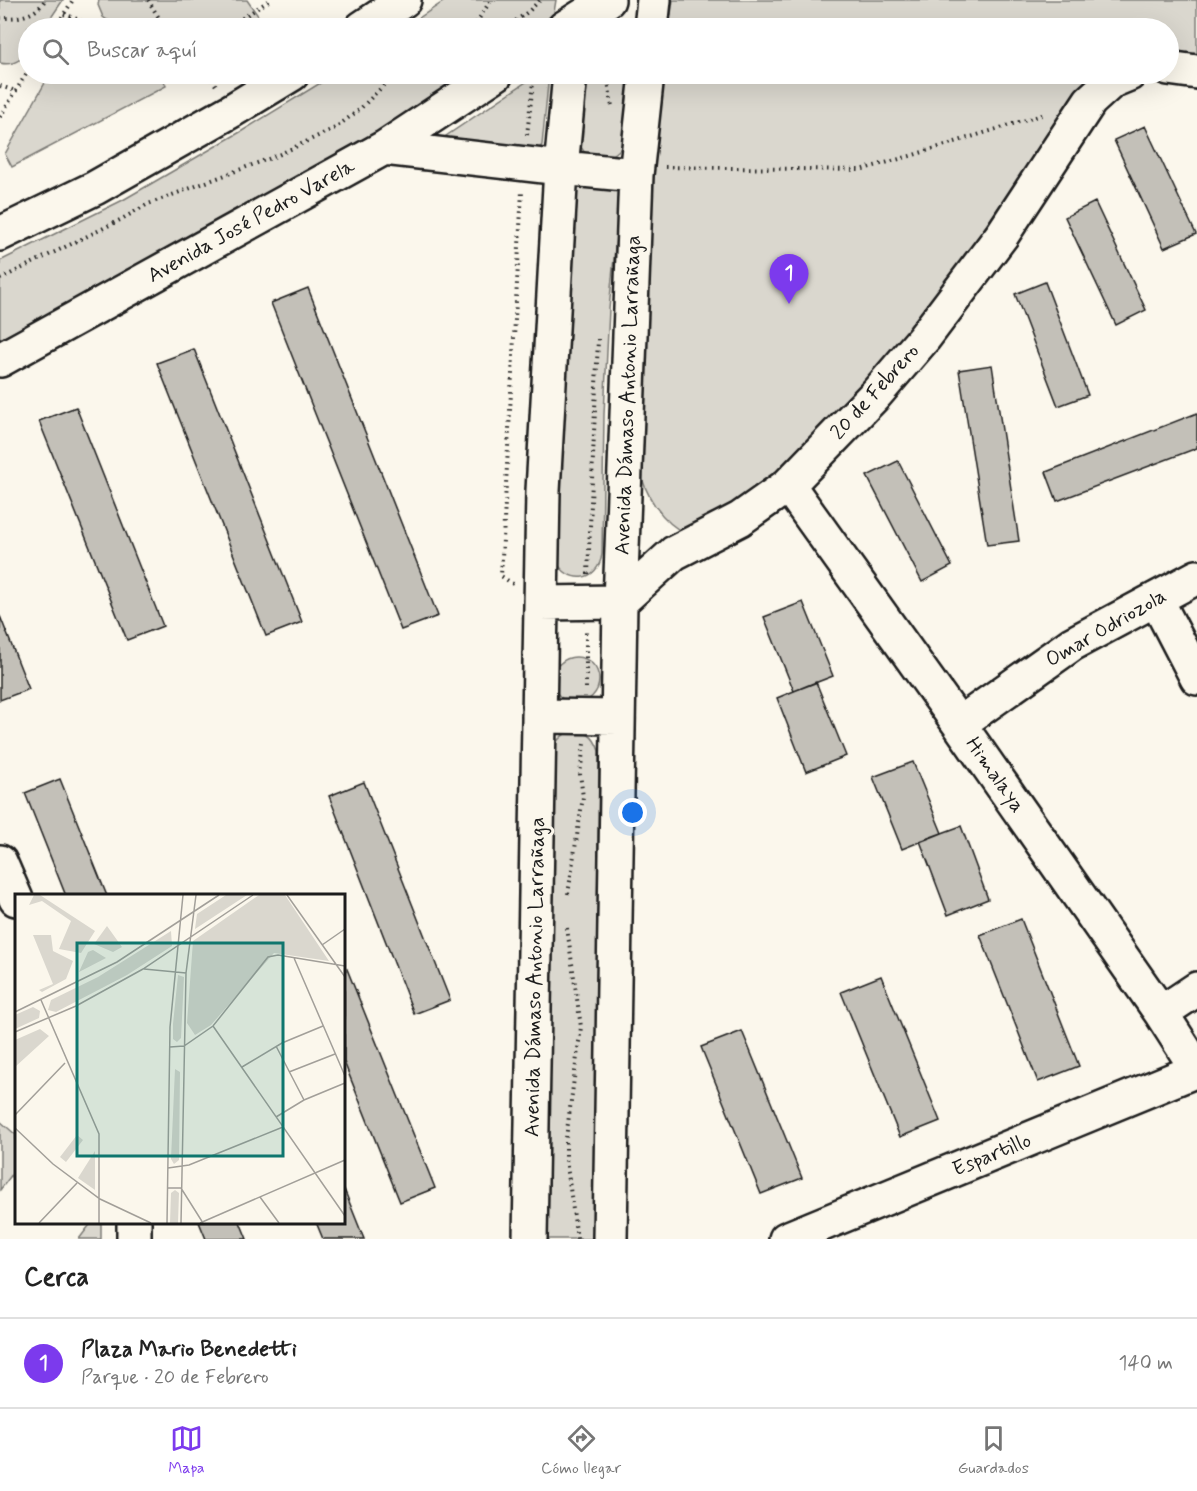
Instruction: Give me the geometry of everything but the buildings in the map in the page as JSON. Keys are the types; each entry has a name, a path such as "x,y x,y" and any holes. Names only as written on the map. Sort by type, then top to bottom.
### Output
{"street":[{"path":"377,18 404,0"},
{"path":"576,18 608,0"},
{"path":"652,18 654,0"},
{"path":"1179,70 1197,72"},
{"path":"0,234 94,188 276,84"},
{"name":"Avenida José Pedro Varela","path":"0,360 384,148 481,84"},
{"name":"Avenida Dámaso Antonio Larrañaga","path":"530,1239 543,491 561,168 569,84"},
{"name":"Avenida Dámaso Antonio Larrañaga","path":"610,1239 602,717 620,602 637,171 645,84"},
{"name":"20 de Febrero","path":"620,602 674,553 740,519 788,485 876,394 924,338 1002,235 1090,101 1109,84"},
{"path":"384,148 561,168 637,171"},
{"name":"Himalaya","path":"788,485 959,724 1161,1013 1197,1070"},
{"name":"Omar Odriozola","path":"959,724 1072,644 1197,577"},
{"path":"1156,599 1197,678"},
{"path":"541,603 620,602"},
{"path":"540,716 602,717"},
{"path":"0,862 15,897"},
{"path":"1161,1013 1197,989"},
{"name":"Espartillo","path":"786,1239 1197,1070"}],"path":[{"path":"0,18 28,16 41,7 45,0"},
{"path":"61,18 73,0"},
{"path":"148,0 159,18"},
{"path":"242,18 270,0"},
{"path":"479,18 491,0"},
{"path":"520,18 540,0"},
{"path":"64,14 74,18"},
{"path":"0,117 20,84"},
{"path":"0,279 148,204 276,156 335,128 359,110 385,84"},
{"path":"533,84 523,164 501,576 541,603"},
{"path":"608,84 613,115"},
{"path":"0,86 16,91"},
{"path":"637,171 860,170 1090,101"},
{"path":"566,902 583,796 580,774 602,717 587,602 598,339"},
{"path":"566,925 581,1027 566,1138 566,1159 577,1239"}],"shaded area":[{"path":"0,0 63,0 51,18 18,18 18,60 10,64 0,63"},
{"path":"99,0 247,0 260,18 104,18 98,5"},
{"path":"446,0 556,0 553,18 419,18"},
{"path":"673,0 1197,0 1197,64 1179,61 1179,18 670,18"},
{"path":"44,84 165,84 166,86 12,167 5,154"},
{"path":"319,84 452,84 292,186 128,275 0,339 0,261 123,200"},
{"path":"523,84 548,84 542,145 539,149 445,139 446,136"},
{"path":"583,84 630,84 625,141 616,153 602,158 590,156 579,142"},
{"path":"663,84 1091,84 1065,111 903,346 781,476 688,535 670,523 656,507 645,488 639,467 650,208"},
{"path":"580,185 614,189 620,196 609,309 604,414 602,554 595,571 582,577 574,577 567,574 556,560 575,187"},
{"path":"576,657 592,664 599,680 592,696 576,703 560,696 553,680 560,664"},
{"path":"570,732 589,735 599,751 594,1239 548,1239 552,755 558,740"},
{"path":"0,1121 15,1134 15,1170 0,1190"},
{"path":"90,1224 101,1224 101,1239 79,1239"}],"place":[{"name":"Plaza Mario Benedetti","path":"789,304"}]}
